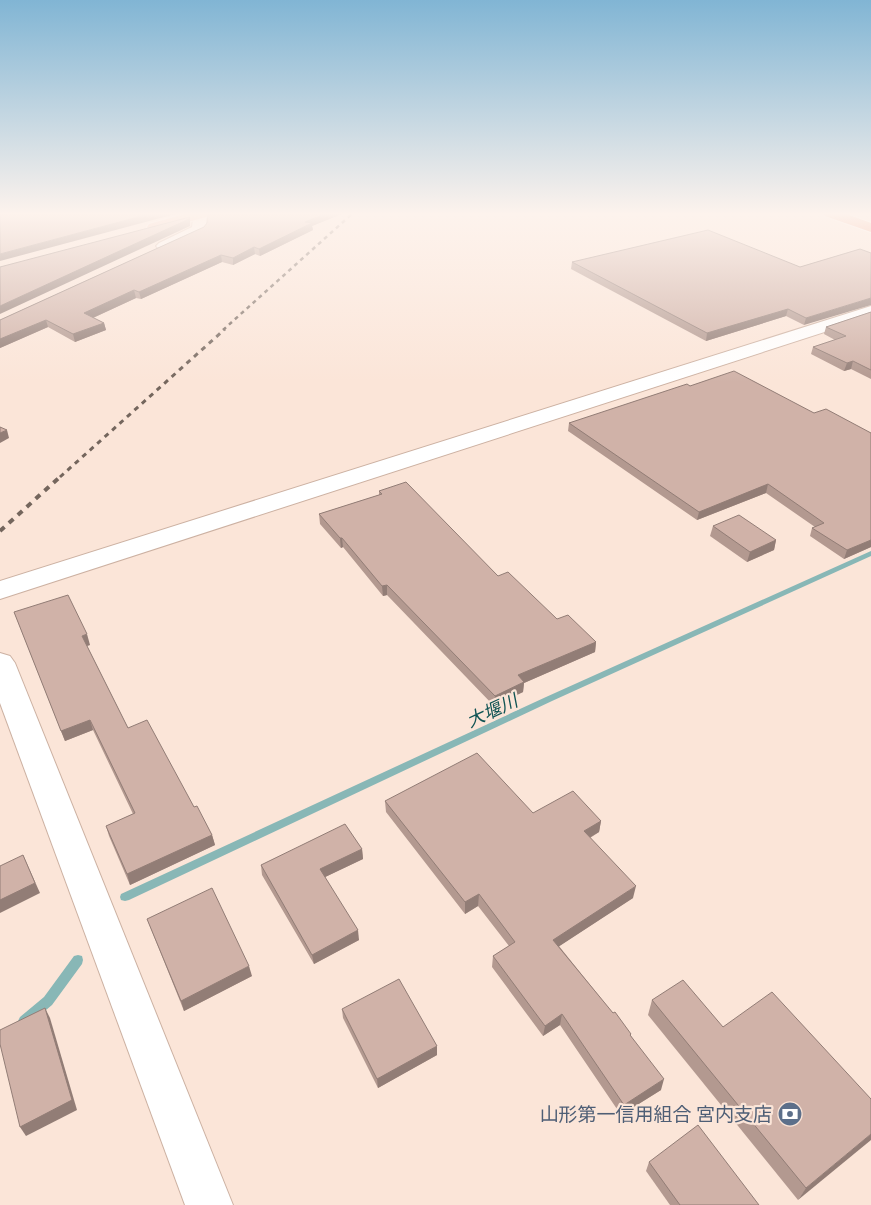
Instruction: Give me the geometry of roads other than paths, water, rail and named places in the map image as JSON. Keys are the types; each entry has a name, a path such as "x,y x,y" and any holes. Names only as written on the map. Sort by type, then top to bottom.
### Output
{"street":[{"path":"0,590 871,311"},
{"path":"0,663 209,1205"}],"waterway":[{"name":"大堰川","path":"125,897 549,699 871,553"},
{"name":"大堰川","path":"24,1021 48,1001 78,960"}],"railway":[{"path":"223,330 291,269"},
{"path":"60,477 225,329"},
{"path":"0,531 61,476"}],"place":[{"name":"山形第一信用組合 宮内支店","path":"790,1114"}]}
